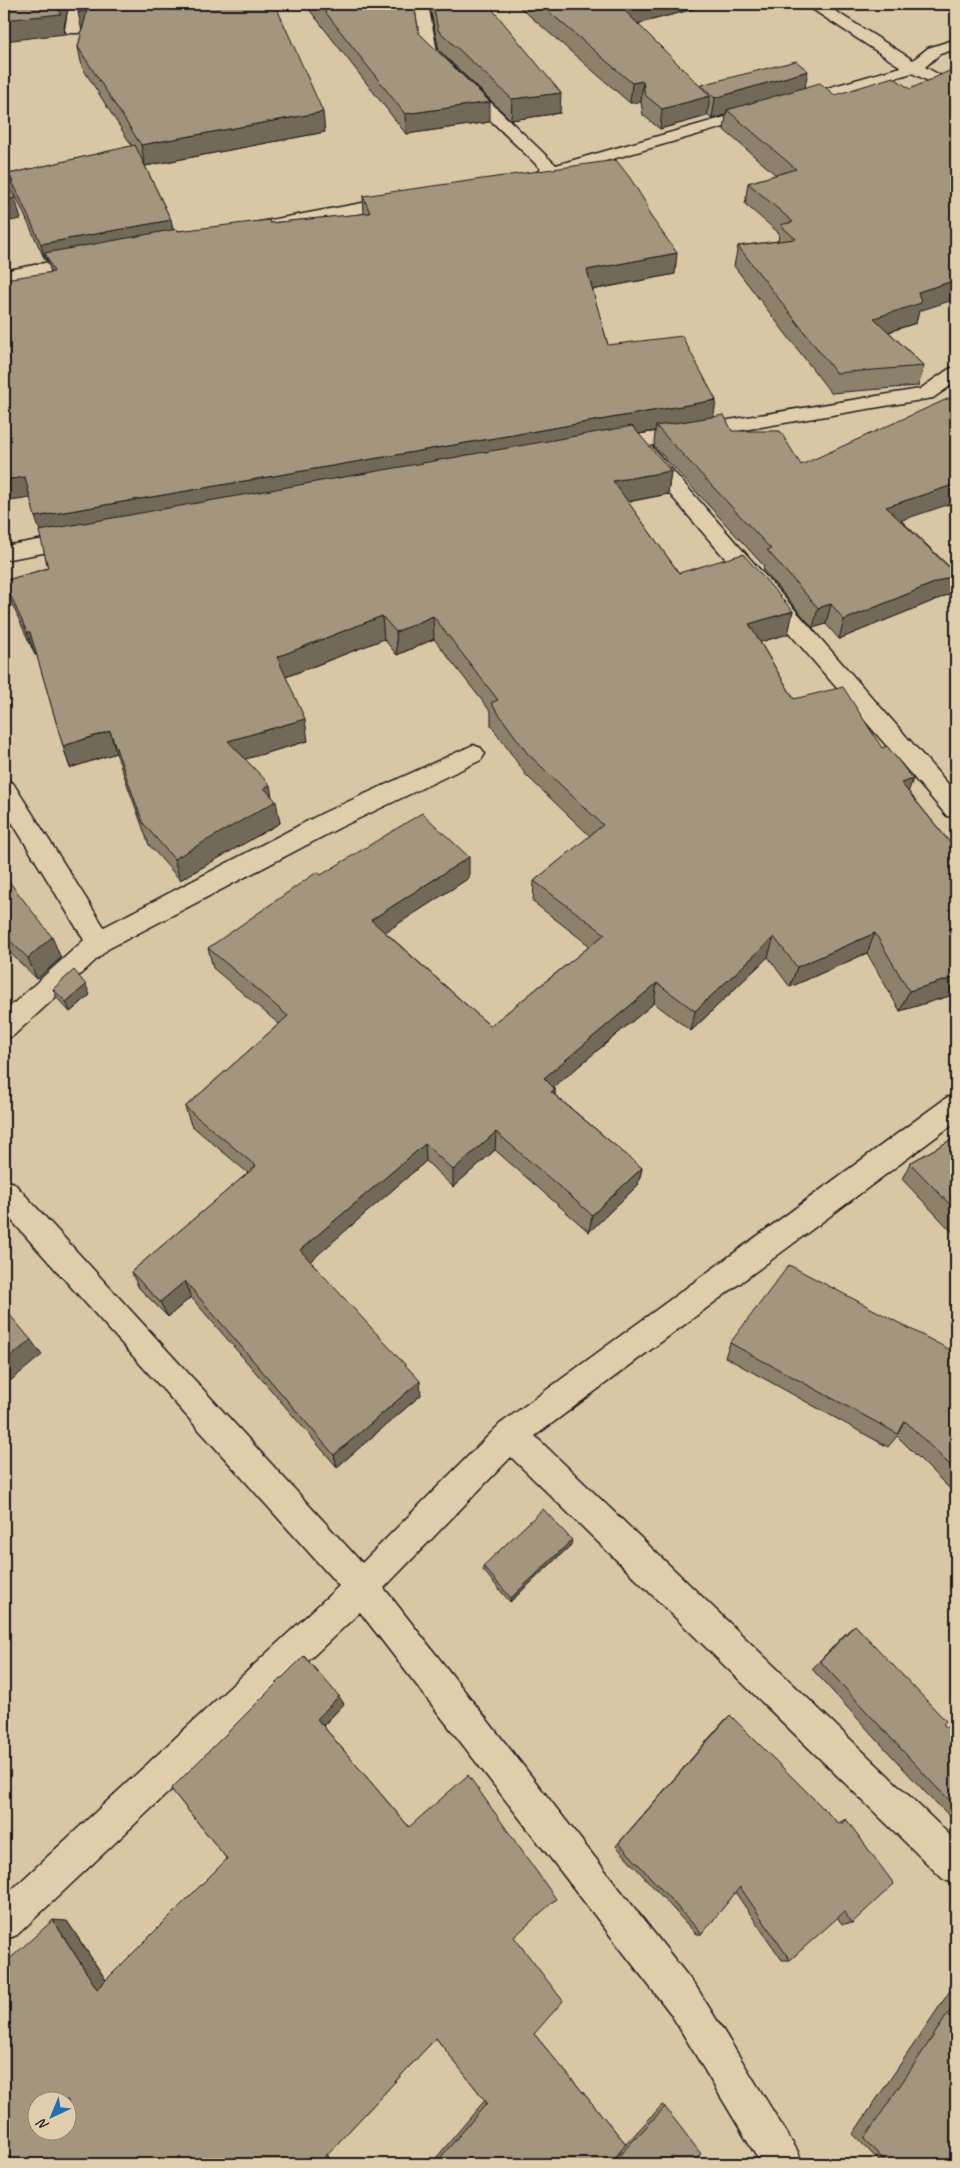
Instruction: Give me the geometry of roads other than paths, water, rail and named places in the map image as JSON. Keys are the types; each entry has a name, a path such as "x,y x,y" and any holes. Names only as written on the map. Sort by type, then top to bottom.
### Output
{"street":[{"path":"74,30 77,4"},
{"path":"420,4 429,52 554,172"},
{"path":"814,4 914,68 956,90"},
{"path":"525,178 554,172 914,68 934,51 956,44"},
{"path":"245,230 419,198"},
{"path":"4,276 100,257"},
{"path":"586,450 926,394 956,373"},
{"path":"635,441 956,809"},
{"path":"4,553 101,536"},
{"path":"4,1028 98,942 332,820 473,754"},
{"path":"4,789 98,942"},
{"path":"4,1922 362,1587 511,1435 956,1106"},
{"path":"4,1192 362,1587 684,2000 782,2164"},
{"path":"511,1435 956,1866"}]}
